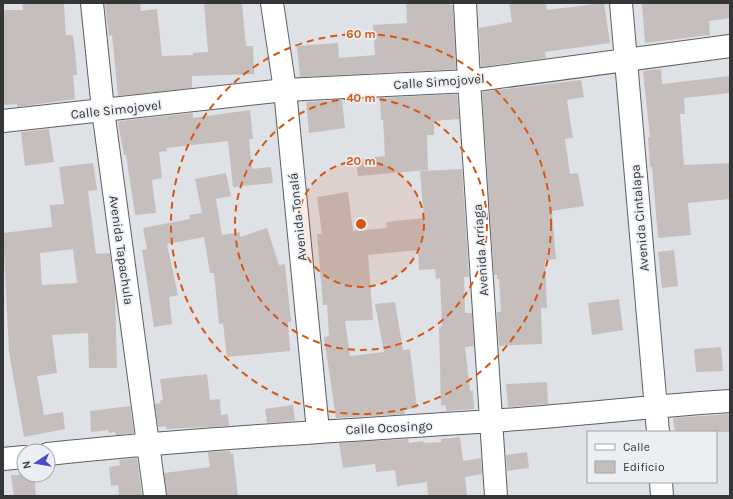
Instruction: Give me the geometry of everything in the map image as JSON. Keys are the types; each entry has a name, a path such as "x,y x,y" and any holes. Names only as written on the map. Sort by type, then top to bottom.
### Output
{"street":[{"name":"Avenida Tapachula","path":"92,3 103,110 155,496"},
{"name":"Avenida Tonalá","path":"272,3 285,90 318,431"},
{"name":"Avenida Arriaga","path":"465,3 496,496"},
{"name":"Avenida Cintalapa","path":"622,3 625,61 658,431"},
{"name":"Calle Simojovel","path":"3,121 285,90 469,81 730,46"},
{"name":"Calle Ocosingo","path":"56,453 149,443 492,421 656,405 730,400"},
{"path":"3,459 16,458"},
{"path":"661,483 662,496"}],"building":[{"path":"22,3 64,3 66,35 73,35 76,61 77,75 73,75 75,99 17,107 17,104 3,105 3,10 23,10"},
{"path":"105,3 140,3 141,11 157,9 162,56 193,55 193,53 208,52 204,3 242,3 246,46 253,46 254,74 192,76 192,88 118,96 112,35 109,36"},
{"path":"406,3 450,3 450,5 453,5 456,69 300,77 297,46 338,43 339,58 375,55 373,25 407,23"},
{"path":"509,3 546,3 547,10 604,3 610,43 545,52 546,58 481,67 479,28 512,22"},
{"path":"730,3 730,18 709,21 710,35 645,43 642,4"},
{"path":"661,69 662,84 730,76 730,93 684,98 685,114 680,114 684,165 730,163 730,199 688,203 691,235 658,238 652,167 650,167 648,137 650,137 643,71"},
{"path":"581,80 584,97 567,100 573,138 565,139 570,174 578,173 584,206 552,211 556,259 545,260 547,308 541,308 542,344 499,346 497,312 501,312 499,279 497,279 497,275 494,275 482,92"},
{"path":"457,94 459,119 434,121 434,135 427,135 428,170 358,176 356,159 385,156 380,98"},
{"path":"342,100 345,128 309,133 306,102"},
{"path":"250,110 253,139 249,139 252,169 271,167 273,183 233,187 228,141 166,148 167,151 159,152 162,178 152,180 156,213 135,215 126,155 124,155 118,123 120,121 193,113 193,118"},
{"path":"49,129 54,162 25,166 21,132"},
{"path":"93,163 97,190 88,191 96,254 110,253 115,291 117,368 89,368 88,333 52,335 57,373 37,376 44,415 63,412 65,429 24,437 9,352 3,233 52,227 50,205 64,204 59,167","holes":["73,249 77,283 42,285 40,253"]},
{"path":"462,169 469,277 464,277 465,313 472,313 474,346 465,347 470,391 473,391 474,409 446,411 446,405 441,406 439,327 442,326 440,278 436,279 435,269 419,270 418,250 368,255 373,320 345,321 350,356 384,352 375,304 395,302 403,350 410,349 417,408 404,410 405,414 336,418 324,337 329,336 327,305 323,305 317,234 322,234 317,197 348,192 353,231 387,228 386,222 424,218 420,171"},
{"path":"226,173 231,196 216,199 222,235 240,232 240,237 267,228 279,265 285,264 291,322 288,322 290,351 227,357 223,323 219,324 214,273 210,273 204,237 167,244 178,295 169,297 172,324 154,327 142,250 147,249 143,228 190,219 189,215 202,213 195,179"},
{"path":"674,250 678,286 662,288 658,252"},
{"path":"619,299 623,330 592,335 588,303"},
{"path":"721,347 723,371 696,372 694,349"},
{"path":"207,374 210,400 220,399 221,415 228,414 229,426 166,429 166,426 158,427 155,404 161,403 160,400 163,400 160,379"},
{"path":"547,382 548,404 508,407 506,384"},
{"path":"293,405 295,421 267,423 265,409"},
{"path":"130,406 134,433 116,435 115,432 109,433 108,430 91,432 90,411"},
{"path":"730,414 730,432 675,431 673,418"},
{"path":"460,437 463,461 481,458 482,474 465,477 467,496 428,496 427,482 397,486 395,470 376,472 375,464 343,468 339,443 408,439 409,443 423,441 424,443 441,442 441,439"},
{"path":"230,451 230,454 233,453 238,496 167,496 164,473 210,467 208,452"},
{"path":"527,452 529,468 507,471 506,455"},
{"path":"137,458 142,496 119,496 118,485 111,486 109,467 120,465 119,460"},
{"path":"11,475 16,475 16,483 35,483 36,496 14,496"}]}
